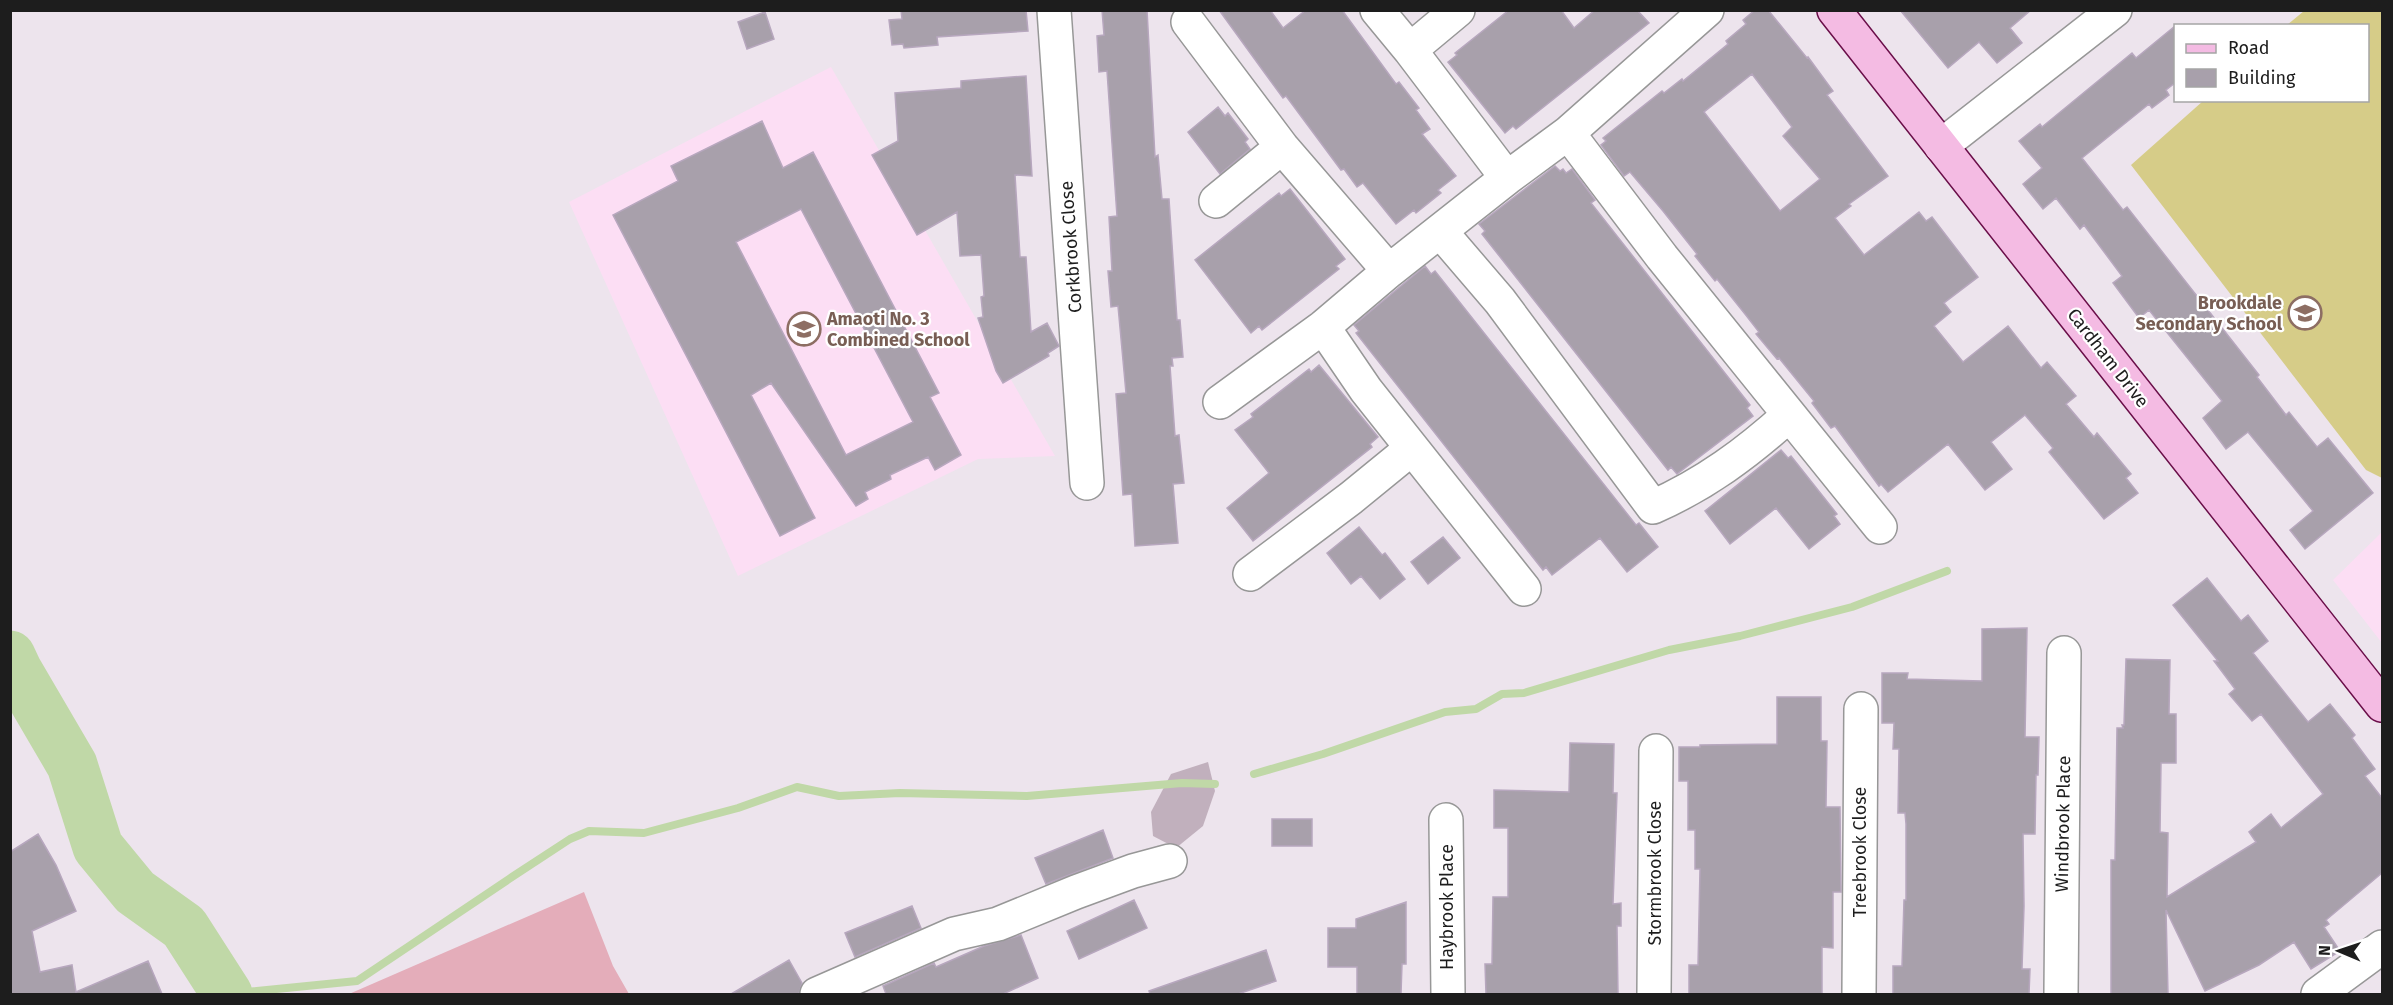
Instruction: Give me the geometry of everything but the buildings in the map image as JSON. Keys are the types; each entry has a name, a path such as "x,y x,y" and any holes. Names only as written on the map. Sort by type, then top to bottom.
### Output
{"street":[{"name":"Corkbrook Close","path":"1054,10 1087,483"},
{"path":"1377,10 1507,178"},
{"path":"1410,50 1458,10"},
{"path":"1220,402 1323,327 1389,271 1568,133 1707,10"},
{"name":"Cardham Drive","path":"1834,10 2382,705"},
{"path":"1941,147 2115,10"},
{"path":"1188,22 1282,147 1389,271"},
{"path":"1568,133 1662,257 1880,527"},
{"path":"1216,201 1282,147"},
{"path":"1440,231 1500,301 1653,507 1684,493 1722,470 1757,444 1789,415"},
{"path":"1323,327 1366,390 1524,589"},
{"path":"1250,574 1351,498 1411,448"},
{"name":"Windbrook Place","path":"2061,994 2064,653"},
{"name":"Treebrook Close","path":"1858,994 1861,709"},
{"name":"Stormbrook Close","path":"1654,994 1656,751"},
{"name":"Haybrook Place","path":"1446,820 1448,994"},
{"path":"818,994 954,934 998,924 1133,871 1170,861"},
{"path":"2318,994 2382,947"}],"shaded area":[{"name":"Brookdale Secondary School","path":"2304,11 2382,11 2382,478 2366,470 2131,165 2202,102 2369,102 2369,24 2288,24"},
{"name":"Amaoti No. 3 Combined School","path":"831,67 1055,456 978,459 738,576 569,202"},
{"path":"2382,532 2382,643 2333,580"},
{"path":"1208,762 1215,791 1203,826 1176,848 1153,836 1151,812 1171,774"},
{"path":"584,892 613,966 629,994 349,994"}],"waterway":[{"path":"1254,774 1323,754 1445,712 1476,709 1502,694 1524,693 1669,650 1740,636 1852,607 1947,571"},
{"path":"10,656 72,765 98,847 135,892 184,927 227,994"},
{"path":"226,994 357,981 570,839 589,831 644,833 738,808 797,787 839,796 900,793 1027,796 1182,783 1215,784"}],"place":[{"name":"Brookdale Secondary School","path":"2305,313"},
{"name":"Amaoti No. 3 Combined School","path":"804,329"}]}
